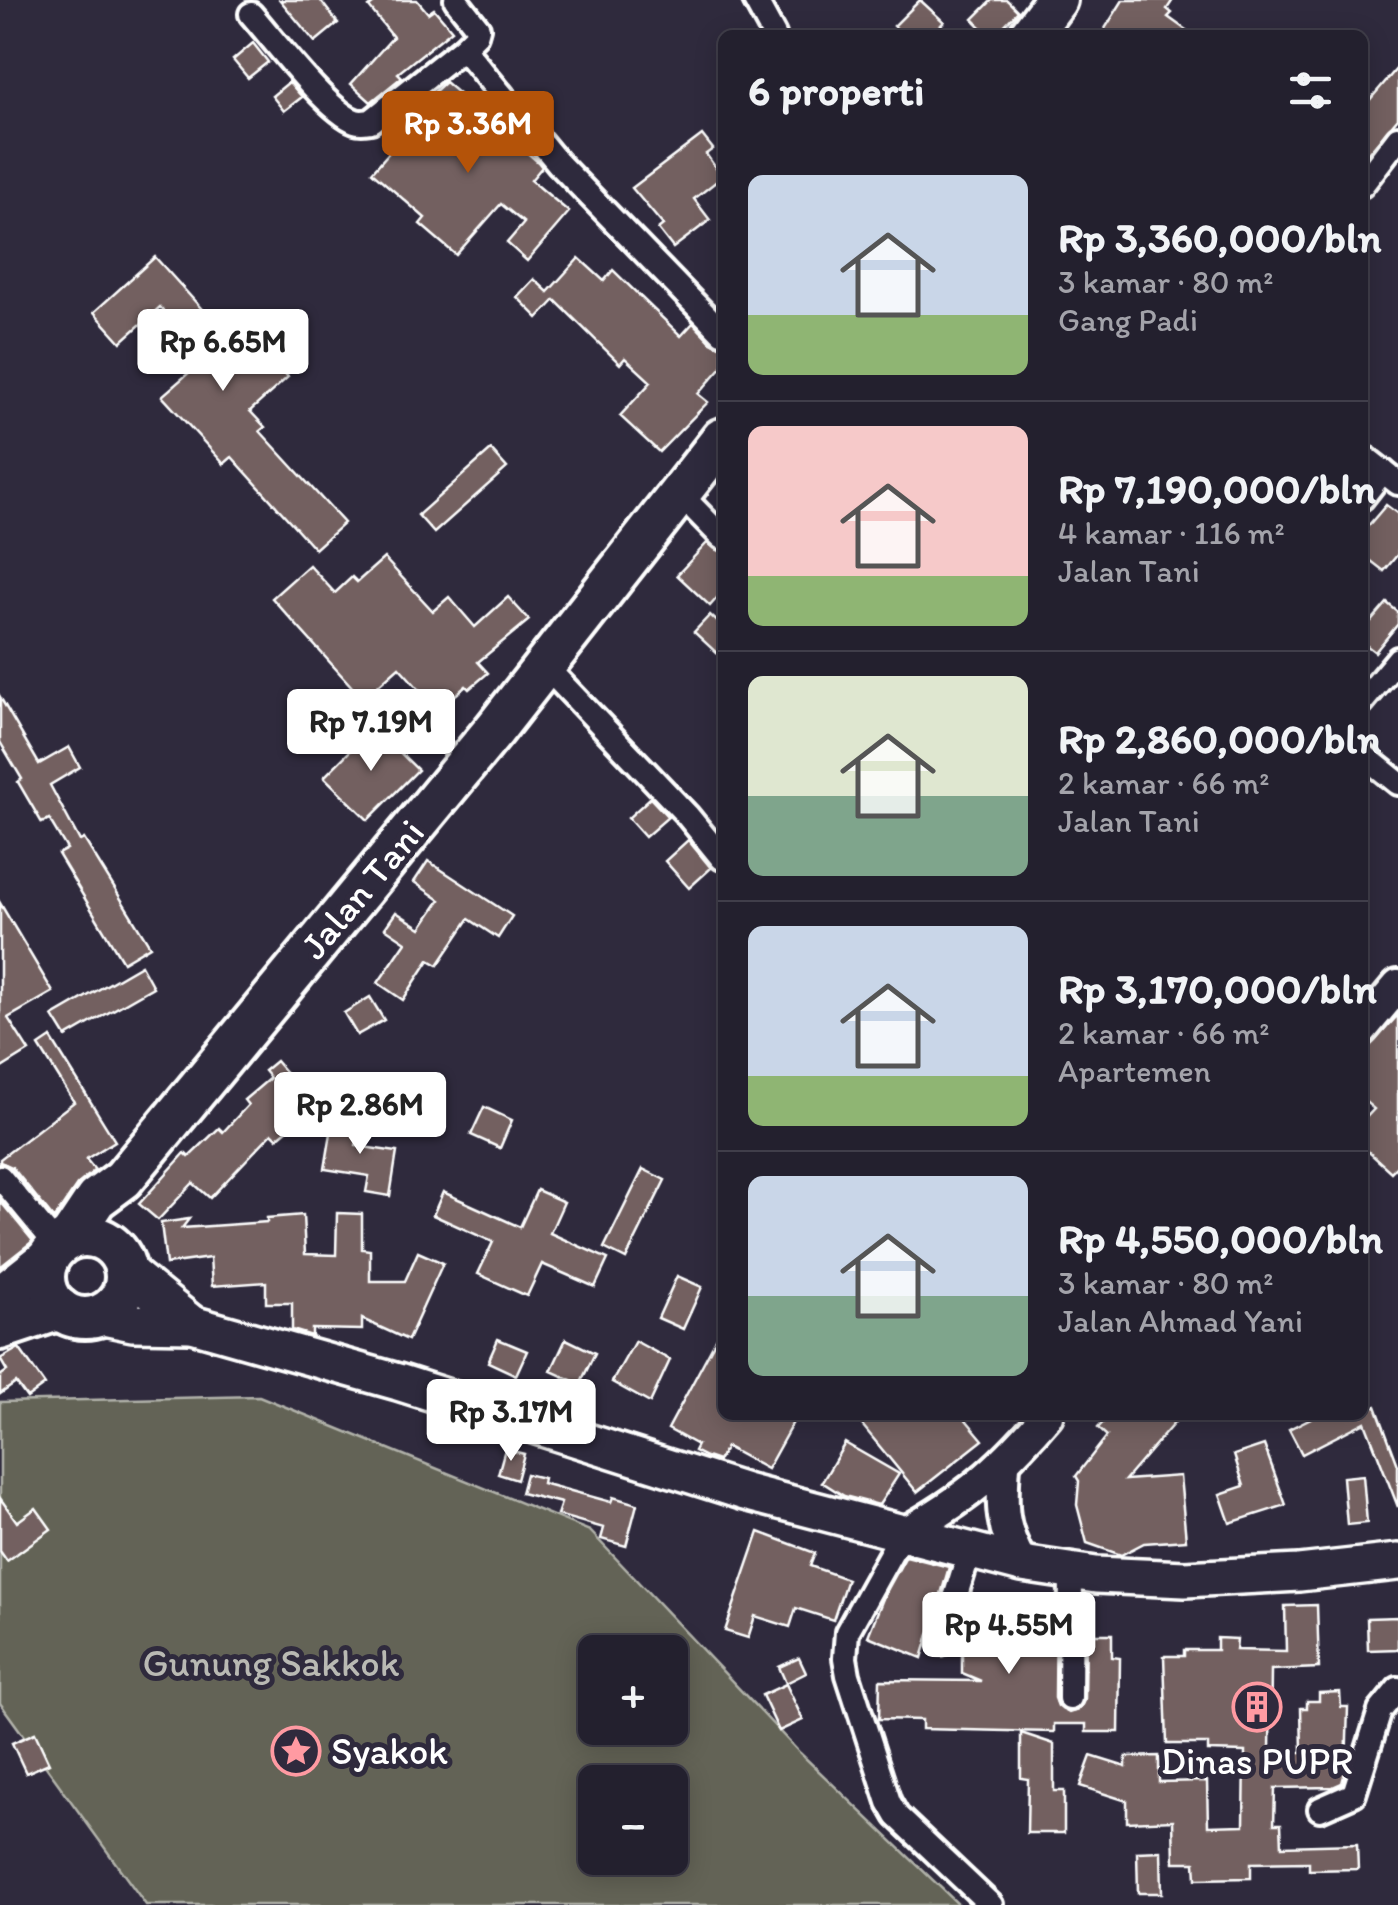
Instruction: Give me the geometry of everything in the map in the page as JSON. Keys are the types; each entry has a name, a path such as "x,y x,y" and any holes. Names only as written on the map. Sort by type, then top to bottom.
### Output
{"highway":[{"path":"1034,30 1056,0"},
{"name":"Jalan Tani","path":"82,1251 96,1199 123,1179 546,666 718,444"},
{"path":"0,1298 82,1251"},
{"path":"80,1313 46,1292 44,1269 82,1251"},
{"path":"0,1328 109,1311 124,1293 82,1251"}],"main road":[{"path":"82,1251 192,1324"},
{"path":"80,1313 133,1322 192,1324 398,1382 640,1461 901,1535 1022,1564 1185,1578 1299,1573 1398,1562"}],"street":[{"path":"252,14 314,86 358,123 371,121 476,35 478,28 456,0"},
{"path":"755,0 771,30"},
{"path":"463,48 558,163 718,328"},
{"path":"1368,176 1398,138"},
{"path":"1368,460 1391,477 1368,494"},
{"path":"680,494 718,533"},
{"path":"1368,695 1398,658"},
{"path":"546,666 718,853"},
{"path":"1368,759 1398,783"},
{"path":"1368,1023 1397,990"},
{"path":"0,1177 82,1251"},
{"path":"992,1905 898,1816 889,1802 848,1675 847,1632 901,1535 958,1501 1004,1466 1043,1420"},
{"path":"1004,1466 1004,1526 1022,1564"},
{"path":"941,1644 969,1552"},
{"path":"1070,1698 1071,1571"},
{"path":"1320,1809 1354,1794 1380,1711 1398,1690"}],"green space":[{"name":"Gunung Sakkok","path":"259,1396 590,1531 800,1753 959,1905 146,1905 0,1703 0,1402"}],"building":[{"path":"280,0 320,0 338,23 315,42"},
{"path":"378,0 417,0 428,13 434,9 452,30 398,73 402,77 371,102 351,84 393,37 369,7"},
{"path":"920,0 944,22 936,30 898,30 894,26"},
{"path":"992,0 1007,0 1018,11 1000,30 984,30 973,19"},
{"path":"1123,0 1173,0 1167,9 1172,13 1168,17 1186,30 1104,30"},
{"path":"253,43 268,62 248,78 233,60"},
{"path":"1398,67 1398,118 1368,153 1368,102"},
{"path":"289,82 302,97 284,111 272,96"},
{"path":"445,82 538,162 542,167 531,180 569,212 527,261 507,243 524,223 501,204 456,255 420,224 425,218 372,172 421,116 415,110"},
{"path":"702,135 713,149 706,154 718,171 718,180 694,199 710,220 673,248 658,229 663,225 632,188"},
{"path":"155,257 228,338 242,326 288,377 250,411 265,427 260,431 344,523 315,549 232,457 224,464 162,396 206,358 160,307 121,342 94,312"},
{"path":"579,258 604,281 613,270 681,336 693,323 718,345 718,372 698,394 708,402 659,452 620,416 651,382 625,358 620,364 555,300 538,318 517,297 534,279 548,292"},
{"path":"491,450 507,468 434,533 418,515"},
{"path":"1386,505 1398,514 1398,554 1384,571 1368,559 1368,526"},
{"path":"707,543 718,550 718,597 710,606 677,575"},
{"path":"384,558 433,611 449,597 475,627 508,597 529,620 478,662 488,673 438,710 399,667 363,699 272,598 309,565 335,593 352,577 357,582"},
{"path":"1387,603 1398,612 1398,624 1375,652 1368,647 1368,625"},
{"path":"710,615 718,622 718,654 694,632"},
{"path":"0,697 39,764 69,747 80,767 50,785 80,841 84,839 150,946 123,962 58,854 67,849 49,819 42,823 18,782 22,779 0,742"},
{"path":"374,727 418,770 368,820 324,777"},
{"path":"650,798 668,817 645,837 628,818"},
{"path":"688,840 711,868 689,888 665,861"},
{"path":"428,861 512,916 498,938 469,919 438,965 429,960 403,1000 378,983 406,942 385,928 396,912 421,928 440,900 414,882"},
{"path":"0,903 53,992 8,1018 29,1051 0,1069"},
{"path":"141,965 153,987 66,1037 53,1016"},
{"path":"370,997 384,1020 357,1035 344,1013"},
{"path":"1398,1015 1398,1165 1391,1172 1368,1151 1368,1116 1374,1109 1368,1104 1368,1048"},
{"path":"51,1038 115,1141 86,1159 95,1170 77,1185 54,1219 12,1167 0,1162 74,1102 39,1046"},
{"path":"276,1061 304,1094 284,1112 294,1124 277,1138 272,1133 210,1198 193,1183 158,1220 139,1204 185,1153 189,1157 219,1128 223,1132 248,1105 244,1100 270,1078 264,1071"},
{"path":"484,1107 512,1120 500,1148 471,1135"},
{"path":"334,1115 361,1119 356,1146 397,1152 390,1196 366,1192 369,1176 325,1169"},
{"path":"643,1169 665,1180 626,1259 604,1248"},
{"path":"537,1190 564,1202 550,1233 608,1259 595,1287 542,1264 527,1296 478,1274 493,1242 433,1215 443,1192 520,1227"},
{"path":"0,1201 33,1241 0,1267"},
{"path":"337,1213 362,1214 362,1249 370,1250 370,1281 405,1281 418,1252 443,1263 408,1340 362,1319 362,1330 312,1329 312,1336 292,1330 292,1303 266,1303 266,1282 212,1286 210,1258 166,1264 161,1223 189,1219 182,1228 267,1222 267,1218 303,1215 305,1254 336,1255"},
{"path":"677,1276 702,1287 683,1329 658,1318"},
{"path":"718,1335 718,1420 794,1420 767,1469 726,1447 718,1461 706,1457 694,1451 697,1445 668,1429"},
{"path":"498,1339 527,1351 516,1375 488,1362"},
{"path":"566,1339 595,1353 580,1384 551,1371"},
{"path":"635,1341 670,1360 650,1403 612,1382"},
{"path":"19,1348 45,1385 27,1398 16,1383 0,1394 0,1376 7,1371 0,1359"},
{"path":"1376,1406 1398,1465 1398,1507 1365,1422 1302,1454 1289,1429 1307,1420 1368,1420 1368,1409"},
{"path":"858,1420 966,1420 983,1440 917,1492"},
{"path":"1105,1420 1177,1420 1125,1480 1180,1476 1186,1540 1144,1543 1121,1555 1087,1543 1077,1505 1076,1476 1107,1436 1098,1428"},
{"path":"845,1443 899,1474 879,1505 844,1496 822,1482"},
{"path":"1264,1445 1286,1505 1230,1523 1220,1494 1244,1486 1234,1455"},
{"path":"505,1449 524,1454 517,1480 498,1474"},
{"path":"526,1474 543,1478 542,1483 611,1502 613,1497 637,1504 626,1546 601,1539 604,1528 557,1515 561,1503 521,1493"},
{"path":"1363,1475 1367,1523 1347,1525 1343,1477"},
{"path":"0,1498 17,1522 36,1508 51,1529 7,1561 0,1551"},
{"path":"759,1532 815,1553 810,1566 847,1579 833,1620 796,1608 790,1627 755,1616 748,1638 725,1631"},
{"path":"906,1556 949,1567 922,1658 868,1636"},
{"path":"971,1596 1014,1597 1014,1606 1056,1606 1055,1698 1058,1706 1069,1713 1078,1710 1085,1699 1086,1634 1112,1634 1112,1657 1120,1658 1119,1732 1086,1732 1086,1724 1054,1724 1054,1732 922,1729 922,1720 879,1719 880,1680 981,1681 962,1673 962,1626"},
{"path":"1317,1605 1319,1668 1271,1670 1270,1752 1302,1752 1301,1708 1307,1708 1307,1701 1319,1701 1319,1693 1340,1692 1341,1707 1348,1707 1346,1768 1342,1783 1333,1787 1275,1788 1274,1824 1281,1824 1282,1846 1357,1844 1358,1869 1309,1870 1309,1862 1251,1863 1251,1878 1196,1879 1195,1862 1174,1862 1173,1820 1127,1822 1127,1801 1080,1786 1091,1756 1126,1767 1126,1757 1159,1756 1159,1782 1207,1781 1208,1826 1244,1825 1245,1752 1208,1751 1208,1744 1167,1744 1164,1656 1184,1656 1184,1650 1217,1650 1217,1638 1237,1639 1236,1650 1286,1651 1285,1606"},
{"path":"1398,1617 1398,1649 1368,1650 1367,1618"},
{"path":"799,1658 806,1673 786,1683 779,1667"},
{"path":"786,1684 803,1720 779,1731 762,1695"},
{"path":"35,1733 49,1763 26,1773 12,1743"},
{"path":"1021,1733 1054,1744 1054,1791 1064,1791 1064,1833 1027,1833 1028,1779 1021,1778"},
{"path":"1161,1851 1162,1893 1138,1893 1137,1852"}],"place":[{"name":"Dinas PUPR","path":"1257,1707"},
{"name":"Syakok","path":"296,1751"}]}
